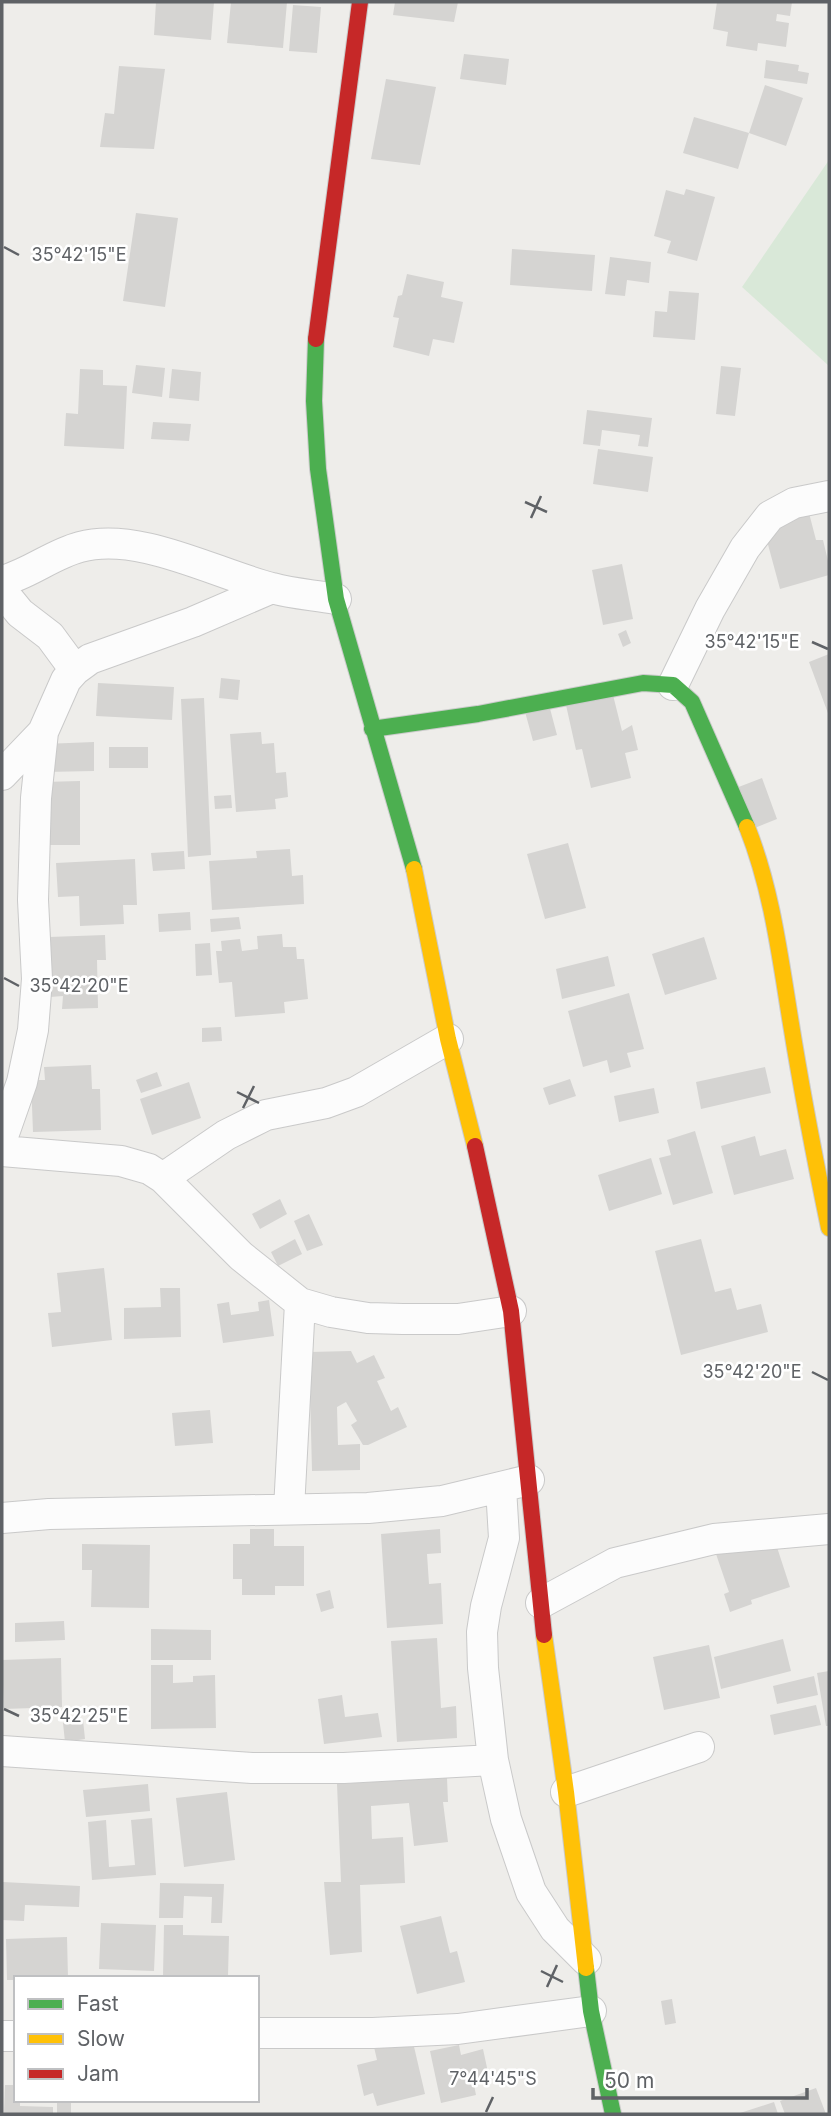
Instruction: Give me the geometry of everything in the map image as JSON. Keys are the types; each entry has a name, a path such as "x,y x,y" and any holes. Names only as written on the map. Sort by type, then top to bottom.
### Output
{"street":[{"path":"360,2 316,349 314,401 318,469 336,599 354,653 372,729 414,864 448,1039 482,1175 511,1311 515,1484 541,1603 591,2011 613,2114"},
{"path":"673,685 710,608 745,548 770,516 794,503 829,496"},
{"path":"2,581 80,547 108,543 136,546 272,588 336,599"},
{"path":"2,1139 22,1082 33,1030 37,979 33,900 35,811 43,732 59,694 75,670 90,659 193,622 272,588"},
{"path":"2,591 20,613 50,636 75,670"},
{"path":"372,729 478,714 643,682 673,685 692,702 728,780 757,853 774,921 806,1116 829,1228"},
{"path":"2,775 43,732"},
{"path":"163,1178 226,1135 266,1115 326,1103 356,1092 448,1039"},
{"path":"2,1151 121,1161 149,1169 163,1178 241,1256 300,1303 356,1316 403,1319 458,1319 511,1311"},
{"path":"289,1509 300,1303"},
{"path":"2,1518 49,1514 368,1508 442,1501 515,1484"},
{"path":"515,1484 482,1632 493,1760 506,1819 531,1892 555,1929 586,1960"},
{"path":"541,1603 615,1563 714,1539 829,1530"},
{"path":"566,1792 699,1746"},
{"path":"2,1751 252,1768 344,1768 493,1760"},
{"path":"259,2033 373,2033 458,2029 591,2011"}],"green space":[{"path":"829,160 829,366 742,287"}],"building":[{"path":"156,2 214,2 211,40 154,35"},
{"path":"231,2 287,2 283,48 227,43"},
{"path":"395,2 458,2 454,22 393,15"},
{"path":"717,2 792,2 790,16 777,14 776,21 789,23 786,47 758,43 757,51 726,46 728,32 713,29"},
{"path":"293,5 321,7 317,53 289,51"},
{"path":"464,54 509,59 506,85 460,79"},
{"path":"766,60 799,65 798,71 809,73 807,84 764,78"},
{"path":"119,66 165,69 154,149 100,147 105,113 114,114"},
{"path":"386,79 436,87 420,165 371,159"},
{"path":"765,85 803,98 786,146 749,133"},
{"path":"694,117 749,133 738,169 683,153"},
{"path":"686,189 715,197 697,261 667,253 671,241 654,236 666,190 684,195"},
{"path":"136,213 178,218 165,307 123,301"},
{"path":"512,249 595,255 592,291 510,285"},
{"path":"610,257 651,262 649,283 627,280 625,296 605,294"},
{"path":"407,274 444,282 441,297 463,302 454,343 433,339 429,356 393,347 399,318 393,317"},
{"path":"669,291 699,293 695,340 653,337 655,311 667,312"},
{"path":"136,365 165,368 162,397 132,393"},
{"path":"721,366 741,368 735,416 716,414"},
{"path":"80,369 103,370 103,385 127,386 124,449 64,446 66,413 78,414"},
{"path":"172,369 201,372 199,401 169,398"},
{"path":"587,410 652,418 648,447 638,446 640,435 602,430 600,446 583,444"},
{"path":"153,422 191,424 189,441 151,439"},
{"path":"598,449 653,457 648,492 593,484"},
{"path":"809,513 816,540 823,540 829,575 780,589 763,526"},
{"path":"622,564 633,619 603,625 592,570"},
{"path":"626,630 631,643 623,647 618,634"},
{"path":"829,654 829,716 809,662"},
{"path":"221,678 240,680 238,700 219,698"},
{"path":"98,683 174,687 172,720 96,716"},
{"path":"613,695 622,731 632,725 638,750 625,753 631,778 591,788 582,749 576,750 566,705"},
{"path":"204,698 211,855 188,857 181,699"},
{"path":"548,701 557,735 533,741 524,708"},
{"path":"261,732 262,744 274,743 276,773 286,772 288,797 275,799 276,809 236,812 230,734"},
{"path":"94,742 94,771 45,772 44,744"},
{"path":"109,747 148,747 148,768 109,768"},
{"path":"762,778 777,819 752,829 736,788"},
{"path":"80,781 80,845 44,845 43,782"},
{"path":"231,795 232,808 215,809 214,796"},
{"path":"568,843 586,908 545,919 527,854"},
{"path":"290,849 292,876 303,875 304,904 212,910 209,861 257,858 256,851"},
{"path":"184,851 185,869 153,871 151,853"},
{"path":"135,859 137,905 123,905 124,924 80,926 79,896 58,897 56,863"},
{"path":"190,912 191,930 159,932 158,914"},
{"path":"239,917 241,929 211,932 210,919"},
{"path":"282,934 283,947 296,947 297,959 304,959 308,999 284,1002 285,1013 235,1017 232,982 219,983 216,951 222,951 221,941 240,939 242,951 258,949 257,936"},
{"path":"105,935 106,960 97,960 98,1008 62,1009 63,996 50,997 49,937"},
{"path":"704,937 717,979 665,995 652,954"},
{"path":"210,943 212,975 196,976 195,944"},
{"path":"608,956 615,986 562,999 556,969"},
{"path":"629,993 644,1049 627,1053 631,1067 610,1073 607,1060 583,1067 568,1011"},
{"path":"221,1027 222,1041 202,1042 202,1028"},
{"path":"91,1065 92,1089 100,1089 101,1130 33,1132 31,1080 45,1080 44,1067"},
{"path":"765,1067 771,1093 701,1109 696,1082"},
{"path":"157,1072 162,1086 141,1093 136,1080"},
{"path":"570,1079 576,1096 549,1105 543,1088"},
{"path":"189,1082 201,1118 152,1135 140,1099"},
{"path":"654,1088 659,1113 619,1122 614,1096"},
{"path":"695,1131 713,1193 673,1205 659,1158 671,1155 667,1140"},
{"path":"755,1136 760,1156 786,1149 794,1179 734,1195 721,1146"},
{"path":"651,1158 662,1194 609,1211 598,1175"},
{"path":"280,1199 287,1214 260,1229 252,1214"},
{"path":"309,1214 323,1245 307,1251 294,1221"},
{"path":"295,1239 302,1254 278,1266 271,1252"},
{"path":"701,1239 715,1292 731,1288 737,1310 761,1304 768,1332 681,1355 655,1251"},
{"path":"104,1268 112,1340 52,1347 48,1313 61,1312 57,1273"},
{"path":"160,1288 180,1288 181,1337 124,1339 124,1308 161,1307"},
{"path":"269,1300 274,1336 223,1343 217,1304 229,1302 231,1315 259,1311 258,1302"},
{"path":"351,1351 357,1363 374,1355 385,1378 377,1381 391,1411 398,1407 407,1427 363,1445 351,1425 357,1421 346,1402 337,1407 338,1445 360,1444 360,1470 312,1471 309,1352"},
{"path":"210,1410 213,1443 175,1446 172,1413"},
{"path":"250,1529 274,1529 274,1546 304,1546 304,1586 275,1586 275,1595 242,1595 242,1579 233,1579 233,1544 250,1544"},
{"path":"440,1529 441,1553 427,1554 429,1584 441,1583 443,1624 387,1628 381,1534"},
{"path":"773,1535 790,1587 751,1600 752,1604 730,1612 724,1594 729,1592 716,1554"},
{"path":"82,1544 150,1545 149,1608 91,1607 92,1570 82,1570"},
{"path":"330,1590 334,1608 321,1612 316,1594"},
{"path":"64,1621 65,1640 15,1642 15,1623"},
{"path":"151,1629 211,1630 211,1660 151,1660"},
{"path":"437,1638 441,1708 456,1706 457,1738 397,1742 391,1641"},
{"path":"783,1639 791,1671 721,1689 714,1657"},
{"path":"709,1645 720,1698 664,1710 653,1657"},
{"path":"61,1658 62,1707 4,1709 2,1660"},
{"path":"151,1665 173,1665 173,1683 193,1682 193,1676 215,1675 216,1728 151,1729"},
{"path":"829,1671 829,1726 826,1726 817,1673"},
{"path":"814,1676 818,1695 777,1704 773,1686"},
{"path":"342,1695 345,1717 378,1713 382,1737 324,1744 318,1699"},
{"path":"816,1705 821,1725 774,1735 770,1715"},
{"path":"83,1720 85,1739 65,1742 63,1723"},
{"path":"447,1778 448,1802 443,1802 448,1842 414,1846 409,1803 371,1806 372,1839 403,1837 405,1883 360,1885 362,1952 330,1955 324,1882 341,1882 337,1784"},
{"path":"148,1784 150,1811 86,1817 83,1790"},
{"path":"227,1792 235,1860 184,1867 176,1798"},
{"path":"152,1818 156,1875 92,1880 88,1822 106,1820 109,1867 135,1865 131,1820"},
{"path":"3,1882 80,1886 79,1907 25,1905 24,1921 2,1920"},
{"path":"160,1883 224,1884 222,1923 211,1923 212,1897 184,1896 183,1918 159,1918"},
{"path":"441,1916 450,1953 457,1951 465,1982 417,1994 400,1926"},
{"path":"101,1923 156,1925 154,1971 99,1969"},
{"path":"164,1925 183,1925 183,1935 229,1936 228,1976 163,1976"},
{"path":"67,1937 68,1976 14,1976 14,1980 7,1980 6,1939"},
{"path":"672,1999 676,2023 665,2025 661,2001"},
{"path":"412,2038 425,2094 377,2106 373,2093 364,2096 357,2065 377,2060 374,2047"},
{"path":"459,2045 461,2055 483,2049 489,2077 473,2080 476,2095 441,2103 430,2051"},
{"path":"5,2085 14,2085 14,2102 20,2102 20,2106 53,2107 53,2114 4,2114"},
{"path":"816,2088 826,2114 785,2114 780,2101"},
{"path":"57,2102 71,2102 71,2114 57,2114"},
{"path":"774,2102 778,2114 737,2114"}],"traffic: fast":[{"path":"316,339 314,401 318,469 336,599 414,869"},
{"path":"372,729 478,714 643,683 673,685 692,702 747,827"},
{"path":"586,1968 591,2011 613,2114"}],"traffic: slow":[{"path":"747,827 763,875 774,924 829,1228"},
{"path":"414,869 448,1039 475,1146"},
{"path":"544,1635 566,1792 586,1968"}],"traffic: jam":[{"path":"316,339 360,2"},
{"path":"475,1146 511,1311 544,1635"}]}
